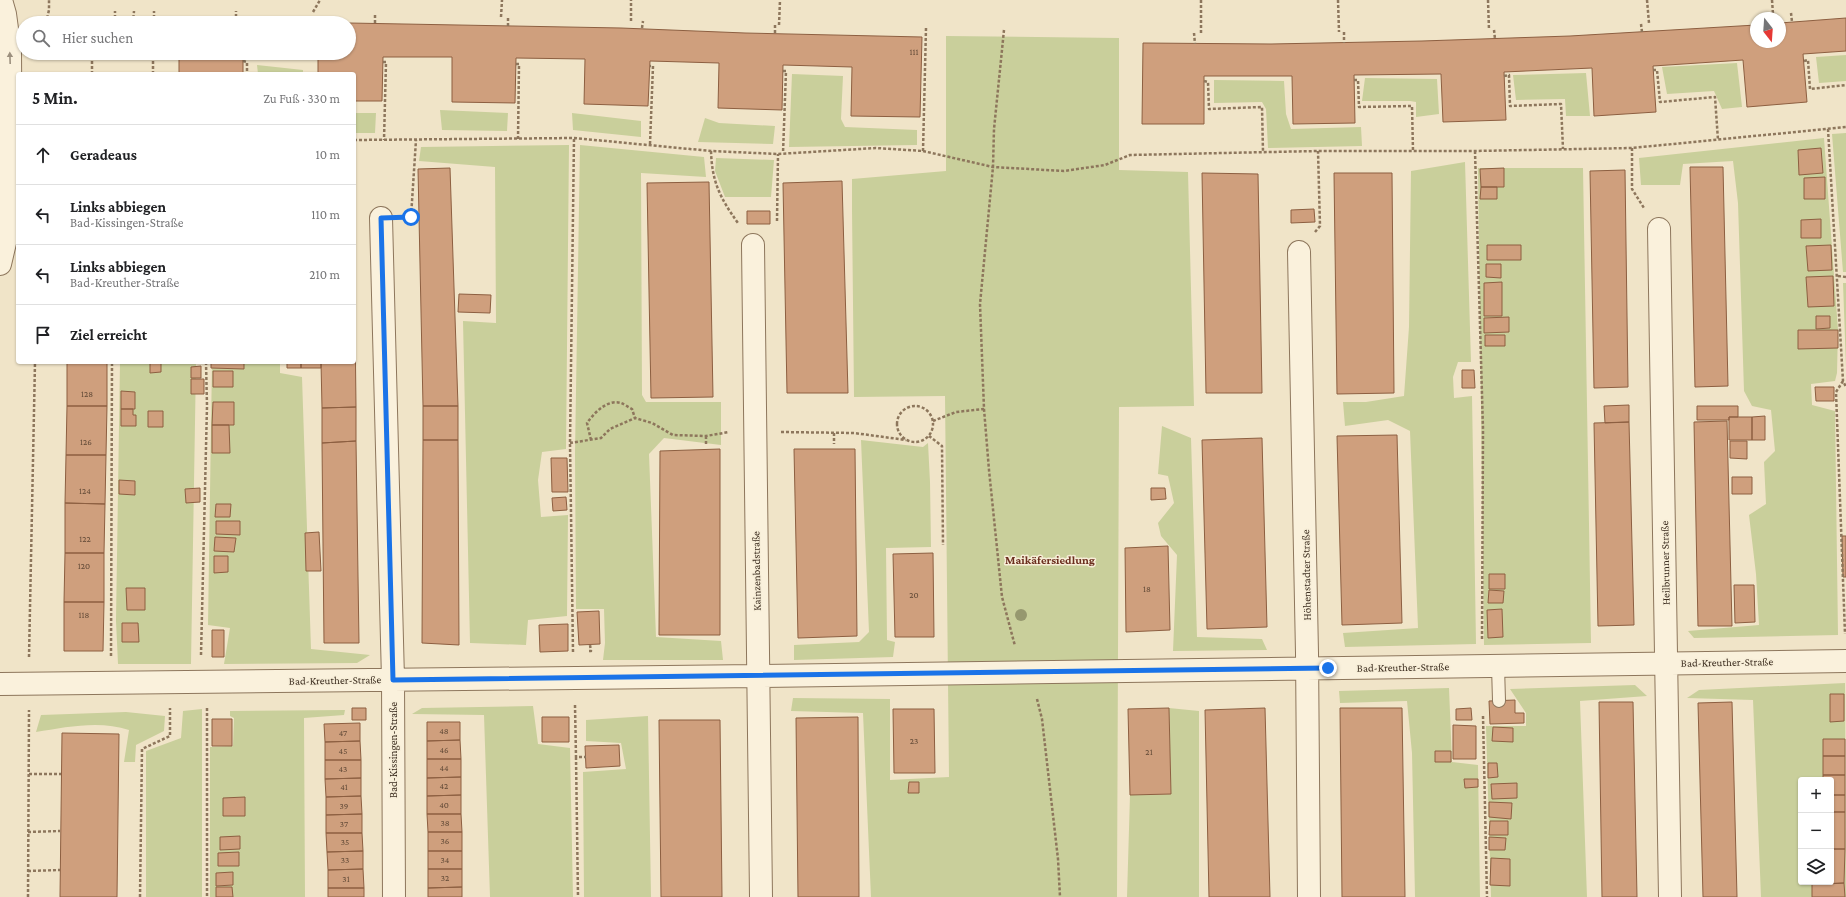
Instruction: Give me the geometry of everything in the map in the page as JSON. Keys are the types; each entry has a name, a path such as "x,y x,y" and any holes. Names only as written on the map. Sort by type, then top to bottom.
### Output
{"street":[{"path":"0,264 11,217 10,51 5,14 1,0"},
{"name":"Bad-Kissingen-Straße","path":"381,218 393,680 394,897"},
{"name":"Heilbrunner Straße","path":"1659,229 1670,897"},
{"name":"Kainzenbadstraße","path":"753,245 757,676 761,897"},
{"name":"Höhenstadter Straße","path":"1299,252 1307,668 1309,897"},
{"name":"Bad-Kreuther-Straße","path":"0,684 757,676 1846,661"}],"lane":[{"path":"1489,666 1499,701"}],"path":[{"path":"48,16 49,0"},
{"path":"313,12 320,0"},
{"path":"501,17 502,0"},
{"path":"631,0 631,21"},
{"path":"779,25 780,0"},
{"path":"1201,0 1201,33"},
{"path":"1338,0 1339,32"},
{"path":"1488,0 1489,30"},
{"path":"1647,0 1649,23"},
{"path":"1772,0 1774,12"},
{"path":"115,11 115,16"},
{"path":"134,11 134,16"},
{"path":"154,11 154,16"},
{"path":"236,11 236,16"},
{"path":"1791,12 1792,22"},
{"path":"375,14 375,24"},
{"path":"508,17 508,26"},
{"path":"642,21 642,28"},
{"path":"1641,24 1642,32"},
{"path":"775,25 776,34"},
{"path":"923,150 926,28"},
{"path":"1004,30 994,129 993,167 980,304 984,410 1002,597 1014,644 1018,651"},
{"path":"1494,30 1494,39"},
{"path":"1344,32 1344,43"},
{"path":"1194,33 1195,44"},
{"path":"92,60 92,72"},
{"path":"153,60 153,72"},
{"path":"1804,61 1808,60 1810,89 1846,86"},
{"path":"243,61 247,62 247,72"},
{"path":"383,62 386,62 384,140"},
{"path":"516,64 520,64 518,139"},
{"path":"650,66 653,66 650,144"},
{"path":"1653,70 1658,70 1660,102 1715,97 1718,140"},
{"path":"783,71 786,71 783,154"},
{"path":"1504,76 1509,75 1510,106 1561,104 1563,150"},
{"path":"1354,80 1358,80 1359,108 1412,106 1413,151"},
{"path":"1204,81 1208,82 1209,108 1262,107 1263,152"},
{"path":"356,140 574,138 650,144 711,151 778,154 876,148 923,150 993,167 1064,170 1105,165 1130,154 1632,148 1846,127"},
{"path":"1828,129 1838,276 1843,381 1846,387"},
{"path":"574,138 570,443 578,897"},
{"path":"381,218 411,217 416,140"},
{"path":"1632,148 1632,190 1659,229"},
{"path":"711,151 712,172 723,202 753,245"},
{"path":"1318,151 1320,209"},
{"path":"1475,151 1489,666"},
{"path":"777,221 778,154"},
{"path":"1838,276 1846,277"},
{"path":"28,897 29,684 36,364"},
{"path":"110,683 112,364"},
{"path":"206,364 207,406 204,682 207,897"},
{"path":"1843,381 1836,392 1846,639"},
{"path":"591,440 587,423 594,413 608,404 620,403 632,409 635,418"},
{"path":"779,432 854,434 914,442 922,441 929,436 933,421 927,411 916,405 908,407 901,412 897,419 897,427 900,434 906,440"},
{"path":"933,421 956,412 984,410"},
{"path":"570,443 601,438 610,428 635,418 652,423 673,435 706,436 731,431"},
{"path":"834,433 834,444"},
{"path":"706,436 706,445"},
{"path":"929,436 942,446 943,545"},
{"path":"140,897 142,749 170,736 170,682"},
{"path":"1036,692 1042,719 1058,858 1060,897"},
{"path":"1483,725 1487,897"},
{"path":"576,757 586,757"},
{"path":"29,774 61,774"},
{"path":"28,832 60,831"},
{"path":"28,872 60,870"}],"green space":[{"path":"946,36 1119,38 1119,170 1188,172 1194,406 1119,407 1117,897 871,897 863,713 791,711 793,698 890,699 890,780 949,777 945,396 854,397 852,210 852,179 946,171"},
{"path":"1846,55 1846,81 1819,83 1816,57"},
{"path":"1737,63 1742,107 1722,109 1714,91 1667,94 1662,67"},
{"path":"257,65 303,70 303,72 258,72"},
{"path":"1586,73 1590,116 1566,116 1565,99 1516,100 1513,75"},
{"path":"792,74 843,76 841,119 845,127 917,130 917,145 789,147"},
{"path":"1365,78 1437,79 1439,114 1416,117 1416,102 1362,101"},
{"path":"1214,80 1284,81 1286,114 1291,129 1361,127 1362,146 1268,148 1266,109 1262,102 1214,103"},
{"path":"440,110 508,113 507,131 442,130"},
{"path":"356,113 376,113 375,133 356,133"},
{"path":"572,113 641,121 641,137 573,130"},
{"path":"705,118 719,123 775,126 773,144 698,142"},
{"path":"1846,133 1846,272 1843,272 1832,134"},
{"path":"1824,138 1838,330 1837,373 1835,381 1811,384 1812,405 1835,411 1838,635 1694,638 1688,631 1759,625 1756,574 1749,515 1766,504 1764,462 1775,451 1771,410 1752,406 1744,391 1738,203 1733,161 1683,164 1680,185 1641,185 1639,158"},
{"path":"569,145 566,449 542,452 538,480 541,517 568,515 567,616 528,620 526,645 470,643 463,321 496,323 495,167 419,161 421,147"},
{"path":"580,145 704,157 706,177 641,173 642,395 646,402 721,402 721,445 664,438 649,454 656,637 721,641 723,660 603,660 605,643 604,609 576,609 575,453"},
{"path":"716,158 774,160 771,197 725,197 715,171"},
{"path":"1465,162 1471,362 1458,362 1453,377 1454,398 1472,396 1476,644 1345,647 1343,633 1418,628 1410,431 1388,420 1345,426 1343,402 1366,402 1404,396 1409,327 1411,171"},
{"path":"1478,168 1583,168 1591,643 1484,645"},
{"path":"1843,283 1846,283 1846,367"},
{"path":"120,364 196,364 191,664 118,664 116,621"},
{"path":"212,364 280,364 280,373 302,377 311,649 370,655 357,663 224,664 230,628 208,625"},
{"path":"1162,426 1191,438 1197,637 1262,639 1267,650 1173,651 1177,555 1161,536 1158,523 1174,503 1168,476 1158,474"},
{"path":"861,440 923,447 928,443 931,547 886,548 887,640 895,642 893,657 794,660 794,645 859,642 869,632"},
{"path":"1845,683 1846,897 1761,897 1753,700 1687,698 1699,690"},
{"path":"1635,685 1647,696 1580,701 1587,897 1491,897 1486,726 1526,726 1526,713 1510,689"},
{"path":"1449,688 1452,762 1478,765 1480,897 1415,897 1412,753 1407,701 1340,703 1339,691"},
{"path":"533,706 538,744 570,748 573,897 490,897 484,715 412,714 422,708"},
{"path":"1169,708 1199,711 1199,897 1127,897 1130,795 1171,794"},
{"path":"202,709 202,897 146,897 146,751 181,738 183,711"},
{"path":"345,710 344,715 304,718 305,897 210,897 210,747 233,746 234,718 230,716 230,711"},
{"path":"126,712 165,716 164,731 136,745 135,762 124,762 129,730 106,725 83,725 36,732 41,715"},
{"path":"648,716 651,897 584,897 583,772 626,769 621,743 586,741 586,720"}],"building":[{"path":"1846,18 1846,51 1803,54 1807,102 1747,107 1743,60 1653,66 1656,112 1594,116 1592,68 1504,72 1506,120 1443,122 1441,74 1354,75 1355,123 1293,124 1292,76 1204,76 1204,124 1142,124 1143,43 1271,44 1422,41 1570,36 1750,25 1750,48 1786,48 1786,23"},
{"path":"356,23 621,28 745,33 922,37 920,117 851,116 852,67 783,65 782,110 718,108 719,63 650,61 648,106 584,104 585,59 516,58 515,103 452,102 452,57 383,57 382,101 356,101 356,72 318,72 318,60 356,60"},
{"path":"179,60 243,60 243,72 179,72"},
{"path":"1821,148 1823,173 1799,175 1798,150"},
{"path":"1690,167 1723,167 1728,386 1695,387"},
{"path":"450,168 458,406 423,406 418,169"},
{"path":"1504,168 1504,187 1481,187 1480,169"},
{"path":"1625,170 1628,387 1594,388 1590,171"},
{"path":"1202,173 1258,174 1262,393 1206,393"},
{"path":"1334,173 1392,173 1394,393 1337,394"},
{"path":"1825,177 1825,199 1804,199 1804,178"},
{"path":"842,181 848,393 787,393 783,183"},
{"path":"709,182 713,397 651,398 647,183"},
{"path":"1481,187 1497,187 1497,199 1480,199"},
{"path":"1314,209 1315,222 1291,223 1291,210"},
{"path":"747,211 770,211 770,224 747,224"},
{"path":"1821,219 1821,238 1801,238 1801,220"},
{"path":"1487,245 1521,245 1521,260 1487,260"},
{"path":"1831,245 1832,270 1808,271 1806,246"},
{"path":"1486,264 1501,264 1501,278 1486,277"},
{"path":"1833,276 1834,306 1808,307 1806,277"},
{"path":"1502,282 1502,316 1484,316 1484,283"},
{"path":"459,294 491,295 490,313 458,312"},
{"path":"1816,316 1830,316 1830,328 1816,329"},
{"path":"1509,317 1509,332 1484,333 1484,318"},
{"path":"1798,330 1838,330 1838,348 1798,349"},
{"path":"1485,335 1505,335 1505,346 1485,346"},
{"path":"67,364 107,364 107,406 67,406"},
{"path":"150,364 161,364 161,372 150,373"},
{"path":"211,364 244,364 244,369 211,368"},
{"path":"287,364 301,364 301,368 287,368"},
{"path":"301,364 321,364 321,368 301,368"},
{"path":"321,364 356,364 356,407 322,408"},
{"path":"201,366 201,378 191,378 191,367"},
{"path":"1462,370 1474,370 1475,388 1462,388"},
{"path":"213,371 233,371 233,387 213,387"},
{"path":"191,379 204,379 204,394 191,394"},
{"path":"1815,387 1834,387 1834,401 1816,401"},
{"path":"121,391 135,392 135,409 121,409"},
{"path":"213,402 234,402 234,425 212,425"},
{"path":"1629,405 1629,422 1605,423 1604,406"},
{"path":"67,406 107,406 106,455 66,455"},
{"path":"423,406 458,406 458,440 423,440"},
{"path":"1697,406 1738,406 1738,417 1729,417 1729,420 1697,420"},
{"path":"356,407 356,441 322,443 322,408"},
{"path":"121,409 133,409 133,415 136,415 136,426 121,426"},
{"path":"148,411 163,411 163,427 148,427"},
{"path":"1765,416 1765,440 1752,440 1752,417"},
{"path":"1729,417 1752,417 1752,440 1729,440"},
{"path":"1727,421 1732,626 1698,626 1694,422"},
{"path":"1629,422 1634,625 1598,626 1594,423"},
{"path":"212,425 229,425 230,453 212,453"},
{"path":"1397,435 1402,623 1342,625 1337,436"},
{"path":"1262,438 1267,627 1207,629 1202,440"},
{"path":"423,440 458,440 459,645 422,643"},
{"path":"356,441 359,643 324,643 322,443"},
{"path":"1730,441 1747,441 1747,459 1730,458"},
{"path":"720,449 720,635 659,635 660,451"},
{"path":"794,449 855,449 857,636 798,638"},
{"path":"66,455 106,455 105,504 65,503"},
{"path":"551,458 567,458 568,492 552,492"},
{"path":"1732,477 1752,477 1752,494 1732,494"},
{"path":"119,480 135,481 135,495 119,494"},
{"path":"200,488 200,502 186,503 185,489"},
{"path":"1151,488 1165,488 1166,499 1151,500"},
{"path":"566,497 567,510 553,511 552,498"},
{"path":"65,503 105,504 104,553 65,553"},
{"path":"216,504 231,504 230,517 215,517"},
{"path":"216,521 240,521 240,535 216,534"},
{"path":"319,532 321,571 306,571 305,533"},
{"path":"1842,536 1846,536 1846,577 1843,577"},
{"path":"215,537 236,538 234,552 214,551"},
{"path":"1168,546 1170,630 1126,632 1125,548"},
{"path":"65,553 104,553 104,602 64,602"},
{"path":"933,553 934,637 895,637 893,554"},
{"path":"214,556 228,556 228,572 214,573"},
{"path":"1489,574 1505,574 1505,589 1489,589"},
{"path":"1734,585 1754,585 1755,622 1735,623"},
{"path":"126,588 145,588 145,610 127,610"},
{"path":"1489,590 1504,591 1503,603 1488,603"},
{"path":"64,602 104,602 103,651 64,651"},
{"path":"1502,609 1503,637 1488,638 1487,610"},
{"path":"599,611 600,644 579,645 577,612"},
{"path":"122,623 138,623 139,642 122,642"},
{"path":"568,624 568,651 540,652 539,625"},
{"path":"212,630 224,630 224,657 212,657"},
{"path":"1830,694 1844,694 1844,721 1830,722"},
{"path":"1515,700 1515,713 1524,713 1524,723 1490,724 1489,701"},
{"path":"1599,702 1633,702 1637,897 1602,897"},
{"path":"1732,702 1737,897 1703,897 1698,703"},
{"path":"352,708 366,708 366,720 352,720"},
{"path":"1169,708 1171,794 1130,795 1128,709"},
{"path":"1265,708 1270,897 1209,897 1205,710"},
{"path":"1340,708 1402,708 1405,897 1342,897"},
{"path":"1471,708 1472,720 1456,720 1456,709"},
{"path":"893,709 934,709 935,773 894,773"},
{"path":"542,717 569,717 569,742 542,742"},
{"path":"858,717 859,897 798,897 796,718"},
{"path":"212,719 232,719 232,746 212,746"},
{"path":"659,720 720,720 722,897 661,897"},
{"path":"427,722 460,722 460,740 427,741"},
{"path":"360,723 360,741 325,742 324,724"},
{"path":"1453,725 1476,726 1476,759 1453,759"},
{"path":"1493,727 1513,728 1513,742 1492,741"},
{"path":"62,733 119,734 117,897 60,897"},
{"path":"1823,739 1845,739 1845,756 1823,756"},
{"path":"460,740 461,759 427,759 427,741"},
{"path":"360,741 361,760 325,760 325,742"},
{"path":"619,745 620,766 586,768 585,746"},
{"path":"1435,751 1451,751 1451,762 1435,762"},
{"path":"1823,756 1845,756 1845,775 1823,775"},
{"path":"427,759 461,759 461,777 427,778"},
{"path":"325,760 361,760 361,778 325,779"},
{"path":"1488,763 1497,763 1498,777 1488,778"},
{"path":"1823,775 1845,775 1845,795 1834,795 1834,777 1823,777"},
{"path":"461,777 461,795 427,796 427,778"},
{"path":"361,778 361,796 326,797 325,779"},
{"path":"1464,779 1478,779 1478,787 1465,788"},
{"path":"909,782 919,782 919,793 908,793"},
{"path":"1517,783 1517,798 1492,799 1491,784"},
{"path":"461,795 461,814 427,814 427,796"},
{"path":"1834,795 1845,795 1845,812 1834,812"},
{"path":"361,796 362,814 326,815 326,797"},
{"path":"245,797 245,816 223,816 223,798"},
{"path":"1489,802 1512,803 1511,819 1489,817"},
{"path":"1834,812 1845,812 1845,849 1834,849"},
{"path":"362,814 362,833 326,833 326,815"},
{"path":"427,814 461,814 462,832 428,832"},
{"path":"1490,821 1508,821 1508,835 1489,835"},
{"path":"428,832 462,832 462,851 428,851"},
{"path":"326,833 362,833 363,851 327,852"},
{"path":"240,836 240,849 220,850 220,837"},
{"path":"1489,837 1506,838 1505,850 1489,850"},
{"path":"1834,849 1845,849 1844,883 1834,884"},
{"path":"363,851 363,869 328,870 327,852"},
{"path":"428,851 462,851 462,869 428,869"},
{"path":"239,852 239,866 218,866 218,853"},
{"path":"1491,858 1510,859 1510,886 1490,885"},
{"path":"363,869 364,888 328,888 328,870"},
{"path":"428,869 462,869 462,887 428,888"},
{"path":"233,872 233,885 216,886 216,873"},
{"path":"1834,883 1844,883 1845,897 1812,897 1812,885 1834,885"},
{"path":"216,887 232,887 233,897 216,897"},
{"path":"462,887 462,897 428,897 428,888"},
{"path":"328,888 364,888 364,897 328,897"}],"district":[{"name":"Maikäfersiedlung","path":"1050,560"}],"route":[{"path":"411,217 381,218 393,680 1328,668"}]}
